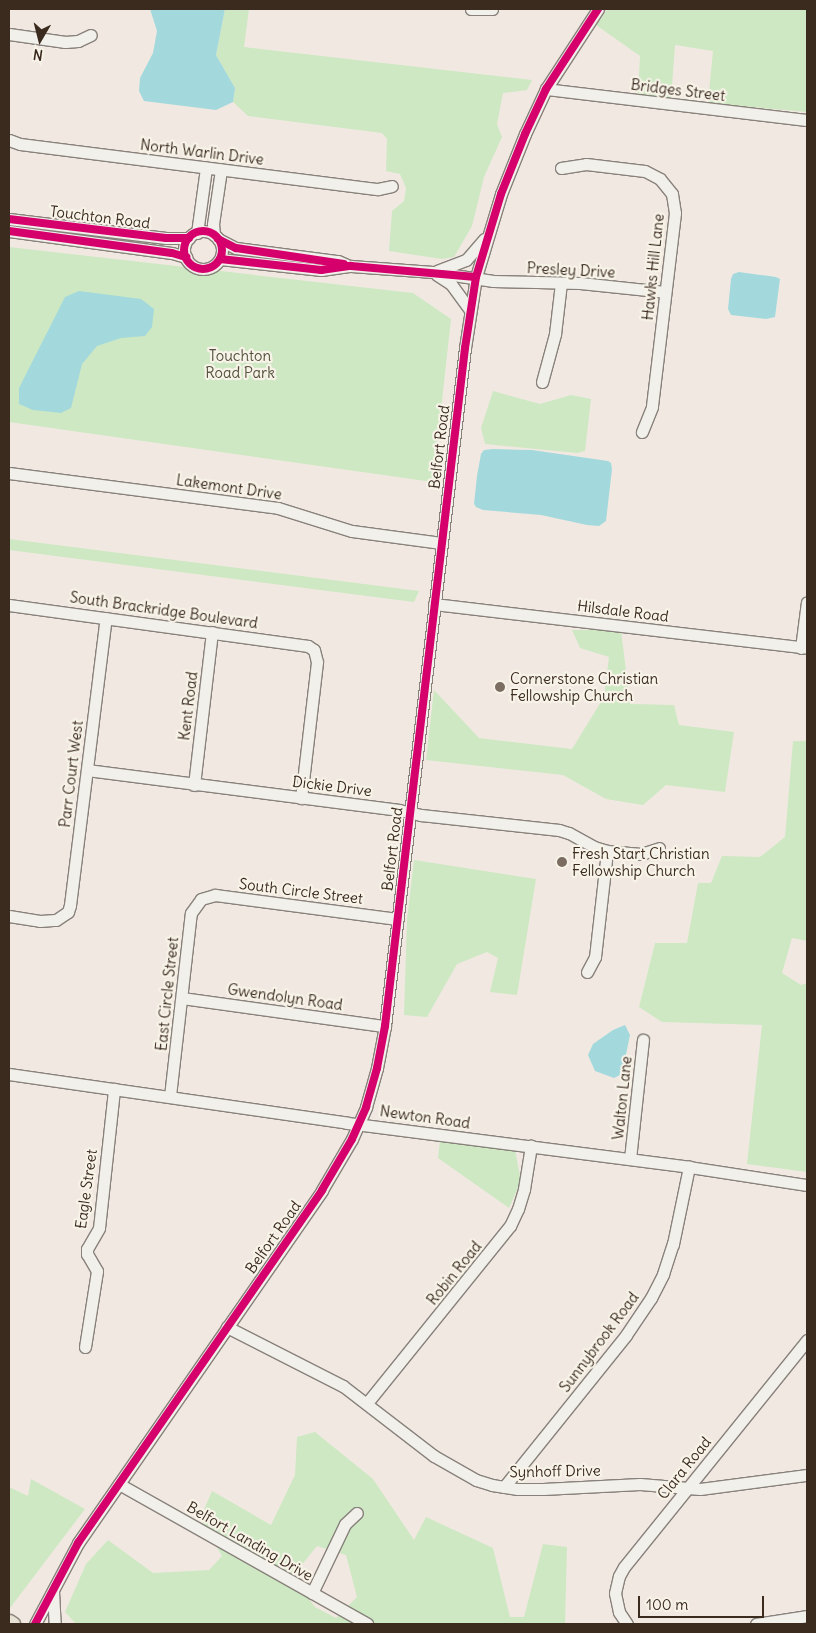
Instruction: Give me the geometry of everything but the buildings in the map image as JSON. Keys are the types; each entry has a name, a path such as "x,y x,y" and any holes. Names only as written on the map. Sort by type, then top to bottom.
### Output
{"street":[{"path":"471,9 492,9"},
{"name":"Belfort Road","path":"35,1624 52,1588 78,1544 340,1162 359,1124 372,1088 385,1026 441,543 470,310 476,278 487,236 524,134 546,89 598,9"},
{"path":"9,34 65,42 78,41 91,35"},
{"name":"Bridges Street","path":"546,89 807,120"},
{"name":"North Warlin Drive","path":"9,140 20,144 378,189 392,186"},
{"name":"Hawks Hill Lane","path":"561,168 586,164 645,171 670,183 675,213 652,407 642,432"},
{"path":"186,258 186,244 193,235 202,201 206,168"},
{"path":"220,259 222,249 216,237 216,203 221,170"},
{"path":"202,201 216,203"},
{"name":"Touchton Road","path":"9,219 166,238 206,232 236,248 338,261 351,266"},
{"name":"Touchton Road","path":"9,231 172,253 186,258 196,267 202,269 209,268 220,259 321,270 351,266 433,272 476,278"},
{"path":"433,272 456,266 466,260 487,236"},
{"path":"433,272 451,284 470,310"},
{"name":"Presley Drive","path":"476,278 523,283 561,283 665,292"},
{"path":"542,382 555,334 561,283"},
{"name":"Lakemont Drive","path":"9,473 278,508 352,531 441,543"},
{"path":"804,648 807,602"},
{"name":"Hilsdale Road","path":"434,604 804,648"},
{"name":"South Brackridge Boulevard","path":"9,605 302,644 314,650 317,662 301,798"},
{"name":"Parr Court West","path":"9,916 48,921 63,916 70,905 106,618"},
{"name":"Kent Road","path":"194,784 212,632"},
{"name":"Dickie Drive","path":"87,770 410,813 559,830 569,833 594,847 607,851 641,854 658,848"},
{"path":"587,972 595,957 607,851"},
{"name":"South Circle Street","path":"201,899 215,895 397,918"},
{"name":"East Circle Street","path":"170,1096 191,913 201,899"},
{"name":"Gwendolyn Road","path":"182,998 385,1026"},
{"name":"Walton Lane","path":"630,1159 643,1040"},
{"name":"Newton Road","path":"9,1074 359,1124 689,1167 807,1185"},
{"name":"Eagle Street","path":"85,1347 97,1270 87,1249 99,1228 114,1089"},
{"name":"Robin Road","path":"368,1404 510,1226 524,1189 531,1146"},
{"name":"Sunnybrook Road","path":"504,1488 626,1335 650,1298 663,1274 674,1244 689,1167"},
{"name":"Synhoff Drive","path":"227,1327 343,1386 434,1456 458,1470 476,1480 504,1488 543,1489 624,1484 686,1489 718,1488 807,1475"},
{"name":"Clara Road","path":"627,1624 618,1612 616,1603 615,1593 619,1576 686,1489 807,1340"},
{"name":"Belfort Landing Drive","path":"119,1484 366,1624"},
{"path":"312,1593 345,1524 357,1513"},
{"path":"52,1588 55,1624"},
{"path":"756,1624 807,1616"}],"green space":[{"path":"225,9 249,9 244,47 532,80 527,90 503,93 497,124 502,137 484,177 472,226 454,257 442,259 389,251 392,211 404,201 406,188 400,174 386,171 387,139 382,133 248,116 233,102 235,88 216,55"},
{"path":"608,9 807,9 807,112 708,103 713,51 675,45 671,99 638,96 640,56 596,25"},
{"name":"Touchton Road Park","path":"9,247 413,293 451,319 433,482 9,422"},
{"path":"493,391 540,404 571,395 591,399 585,451 577,453 485,444 481,428"},
{"path":"9,539 419,591 414,602 9,550"},
{"path":"572,630 621,630 630,704 674,705 679,725 734,732 725,792 666,785 643,805 606,799 563,775 426,760 434,690 479,738 572,749 604,697 609,657 580,648"},
{"path":"793,741 807,741 807,941 792,938 782,973 801,985 807,983 807,1172 747,1164 762,1025 662,1022 639,1007 655,943 687,943 698,883 711,883 722,856 760,857 785,837"},
{"path":"414,860 536,879 517,995 490,992 498,958 487,952 457,964 427,1017 404,1015 407,920"},
{"path":"440,1140 515,1150 521,1181 509,1208 438,1158"},
{"path":"315,1432 373,1479 414,1540 426,1517 493,1548 510,1617 524,1617 543,1544 567,1547 565,1624 76,1624 65,1612 86,1564 108,1540 153,1573 209,1570 222,1556 200,1519 212,1491 271,1525 295,1475 297,1437","holes":["317,1546 346,1555 357,1597 336,1618 315,1607 292,1577"]},
{"path":"31,1479 85,1509 10,1608 9,1487 28,1496"}],"water":[{"path":"150,9 225,9 216,55 235,88 233,102 216,110 144,101 139,91 140,78 153,53 157,31"},
{"path":"739,272 780,279 775,317 766,319 731,315 728,309 731,279 733,274"},
{"path":"79,291 141,299 154,309 152,327 145,336 121,338 97,346 82,364 71,408 61,413 33,410 19,404 19,388 65,297"},
{"path":"484,450 532,450 608,461 611,463 612,469 606,521 599,526 587,525 541,515 483,510 476,507 474,504 481,454"},
{"path":"625,1025 630,1035 622,1074 614,1078 595,1071 588,1055 593,1044 613,1030"}],"cycle path":[{"path":"35,1624 78,1543 322,1190 352,1139 366,1107 377,1068 385,1026 465,348 476,277 501,194 525,134 546,89 598,9"},
{"path":"9,219 166,238 189,238"},
{"path":"9,231 172,253 186,257"},
{"path":"203,231 216,237 222,250 216,263 203,269 190,263 184,250 190,237 203,231"},
{"path":"218,239 236,248 344,264"},
{"path":"220,259 321,270 351,266 476,277"}],"place":[{"name":"Cornerstone Christian Fellowship Church","path":"500,687"},
{"name":"Fresh Start Christian Fellowship Church","path":"562,862"}]}
